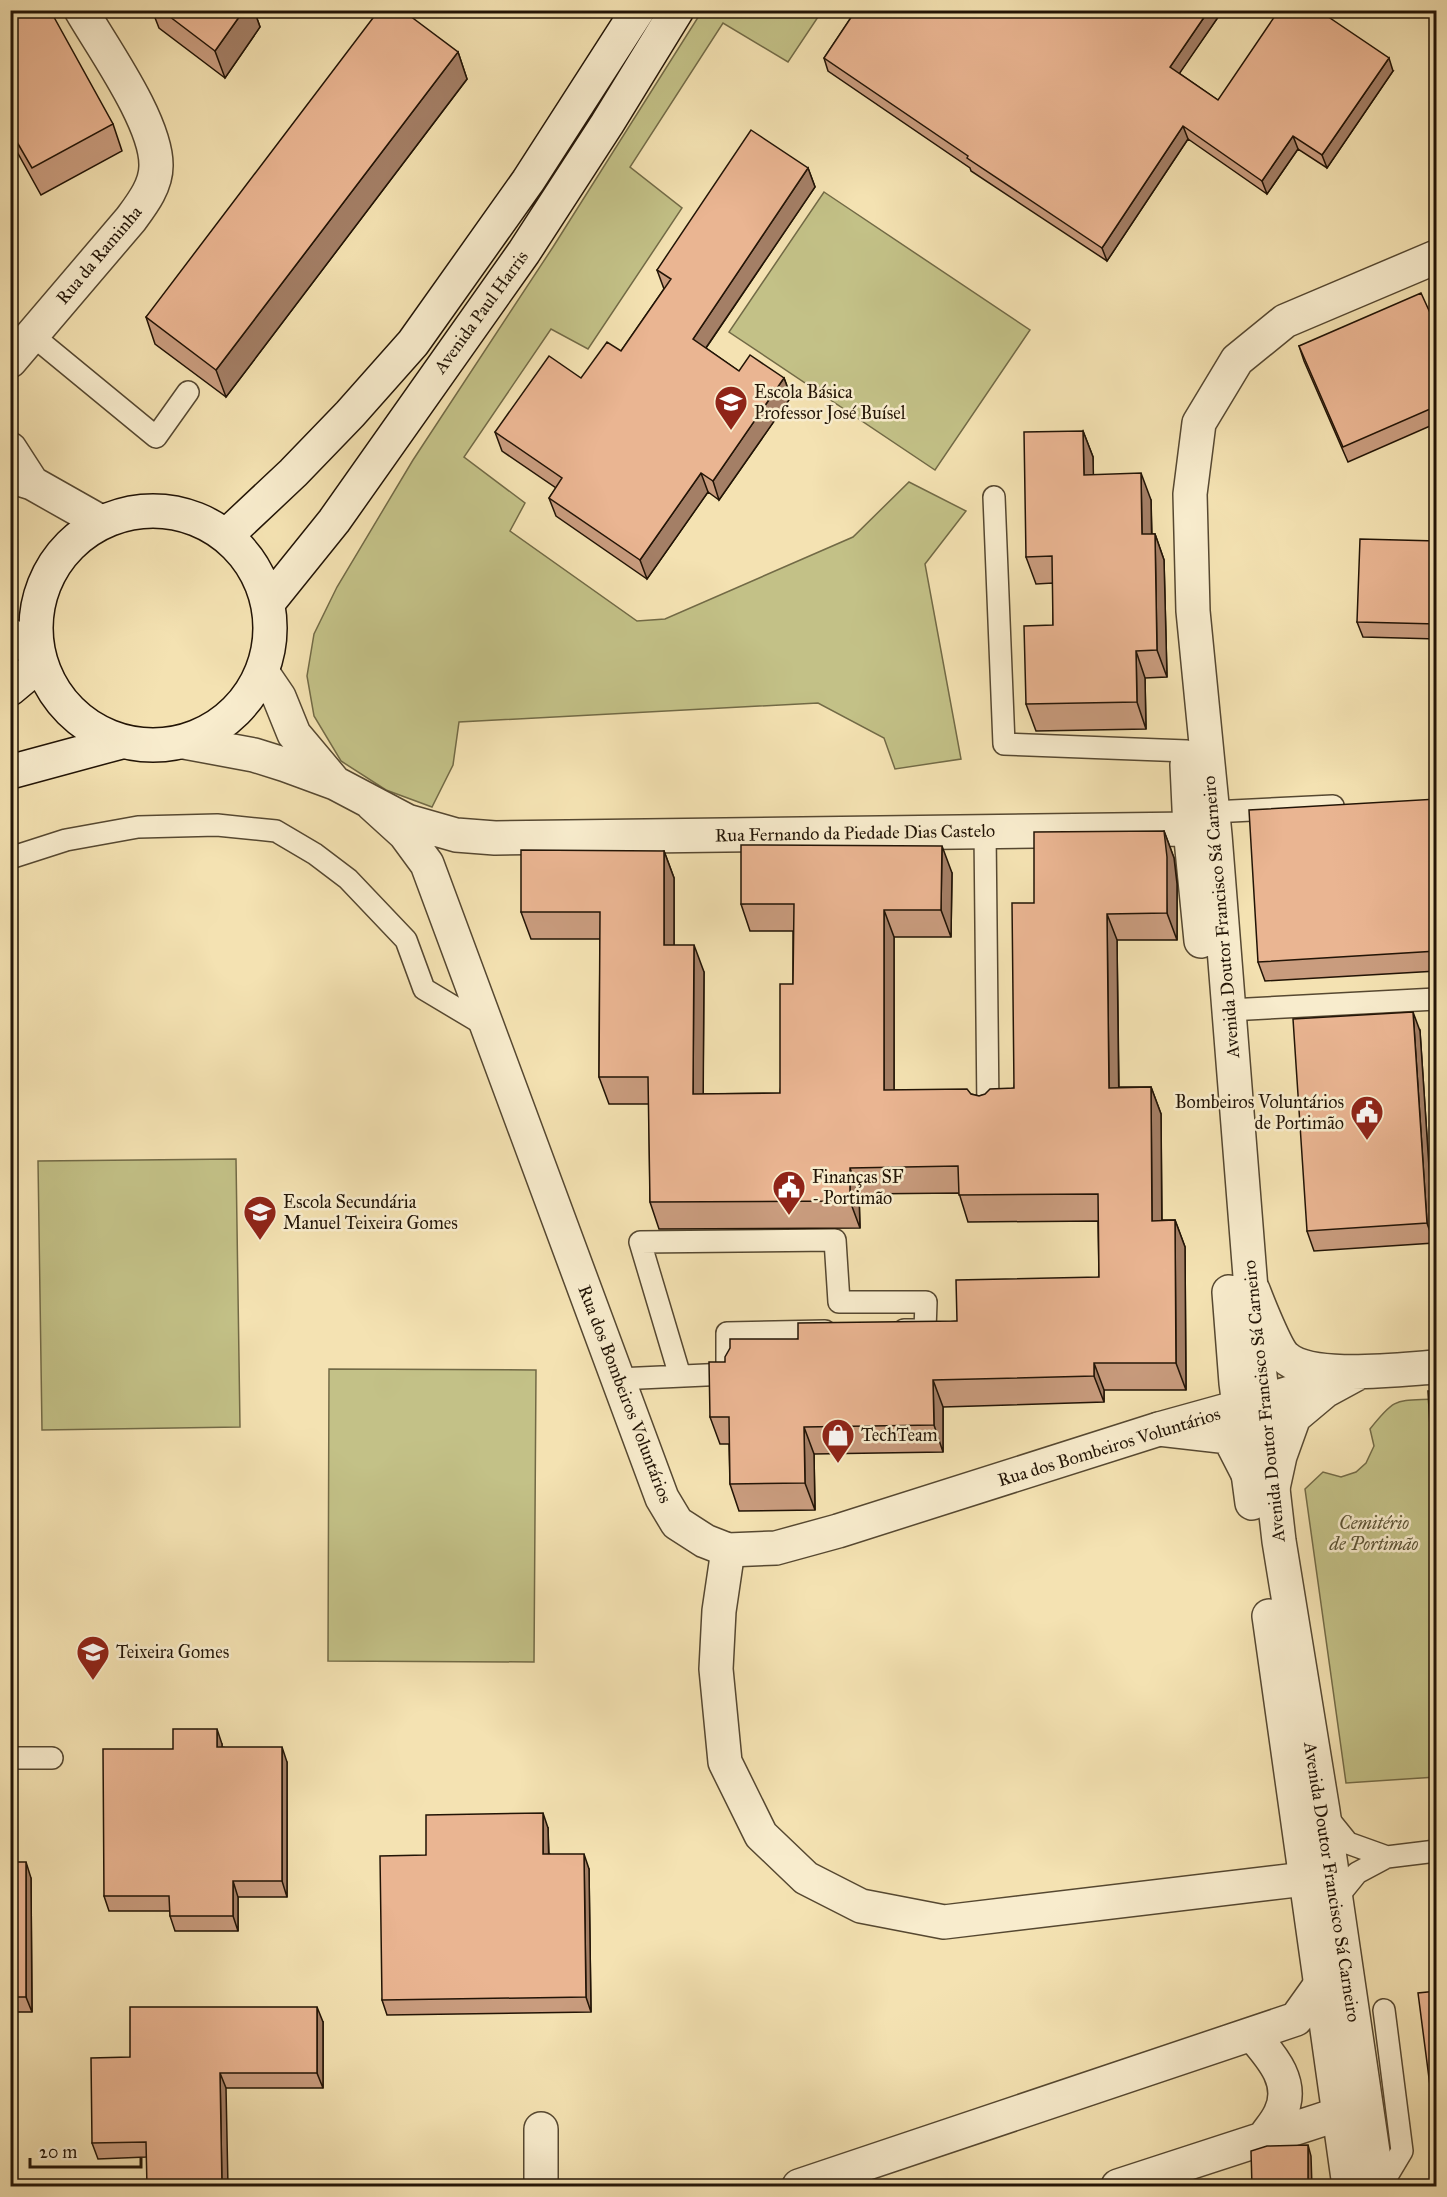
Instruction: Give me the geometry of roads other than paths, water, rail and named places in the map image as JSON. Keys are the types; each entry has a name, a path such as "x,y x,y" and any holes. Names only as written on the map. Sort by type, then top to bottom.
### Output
{"street":[{"name":"Rua da Raminha","path":"10,361 131,219 149,194 156,166 150,133 140,109 81,10"},
{"name":"Avenida Paul Harris","path":"226,536 293,473 350,414 413,343 522,190 638,10"},
{"name":"Avenida Paul Harris","path":"268,603 334,521 524,252 677,10"},
{"name":"Avenida Doutor Francisco Sá Carneiro","path":"1251,1404 1236,1383 1208,1013 1205,825 1193,611 1190,494 1199,423 1237,360 1285,321 1437,257"},
{"path":"10,449 22,479 101,522"},
{"path":"10,689 29,649 37,603 46,578 60,556 78,537 101,522 126,514 152,511 178,513 203,522 226,536 245,555 259,577 268,603 270,638 262,672 252,691 223,723 184,742 142,745 121,742 92,729 67,710 29,649"},
{"name":"Avenida Doutor Francisco Sá Carneiro","path":"1193,611 1186,751 1205,825 1229,1010 1250,1282 1251,1404 1305,1879 1349,2187"},
{"path":"262,672 279,697 294,734 335,783"},
{"path":"10,771 121,742"},
{"path":"184,742 254,755 335,783 372,804"},
{"name":"Rua Fernando da Piedade Dias Castelo","path":"372,804 407,821 456,836 495,838 985,831 1205,825"},
{"name":"Rua dos Bombeiros Voluntários","path":"372,804 405,834 426,864 662,1498 677,1523 705,1541 728,1550 776,1548 838,1531 1159,1430 1359,1372"},
{"path":"449,927 447,870 459,853 495,838"},
{"path":"1250,1282 1263,1315 1285,1357 1311,1369 1359,1372 1437,1367"},
{"path":"1159,1430 1229,1437 1261,1481 1280,1456 1294,1417 1325,1391 1359,1372"},
{"name":"Avenida Doutor Francisco Sá Carneiro","path":"1261,1481 1279,1541 1323,1811 1379,2187"},
{"path":"728,1550 719,1611 716,1669 725,1762 761,1835 806,1878 861,1906 944,1922 1305,1879"},
{"path":"799,2187 1296,2019 1321,1984"},
{"path":"1252,2034 1280,2070 1286,2089 1281,2113 1264,2138"},
{"path":"1118,2187 1339,2114"},
{"path":"541,2128 541,2187"}],"lane":[{"path":"33,335 156,436 188,392"},
{"path":"994,497 1004,744 1186,751"},
{"path":"1205,825 1354,805"},
{"path":"10,858 66,840 138,827 217,825 276,831 315,854 348,879 406,940 424,989 486,1026"},
{"path":"985,831 988,1110"},
{"path":"1229,1010 1437,999"},
{"path":"680,1376 640,1242 835,1240 839,1302 926,1302 925,1330 890,1330"},
{"path":"618,1379 727,1374 727,1333 843,1331"},
{"path":"10,1758 52,1758"},
{"path":"1323,1811 1348,1843 1387,1857"},
{"path":"1335,1900 1357,1873 1387,1857 1437,1851"},
{"path":"1379,2187 1402,2151 1384,2010"}],"place":[{"name":"Escola Básica Professor José Buísel","path":"731,431"},
{"name":"Bombeiros Voluntários de Portimão","path":"1367,1141"},
{"name":"Finanças SF - Portimão","path":"789,1216"},
{"name":"Escola Secundária Manuel Teixeira Gomes","path":"260,1241"},
{"name":"TechTeam","path":"838,1464"},
{"name":"Teixeira Gomes","path":"93,1681"}],"park label":[{"name":"Cemitério de Portimão","path":"1374,1534"}]}
